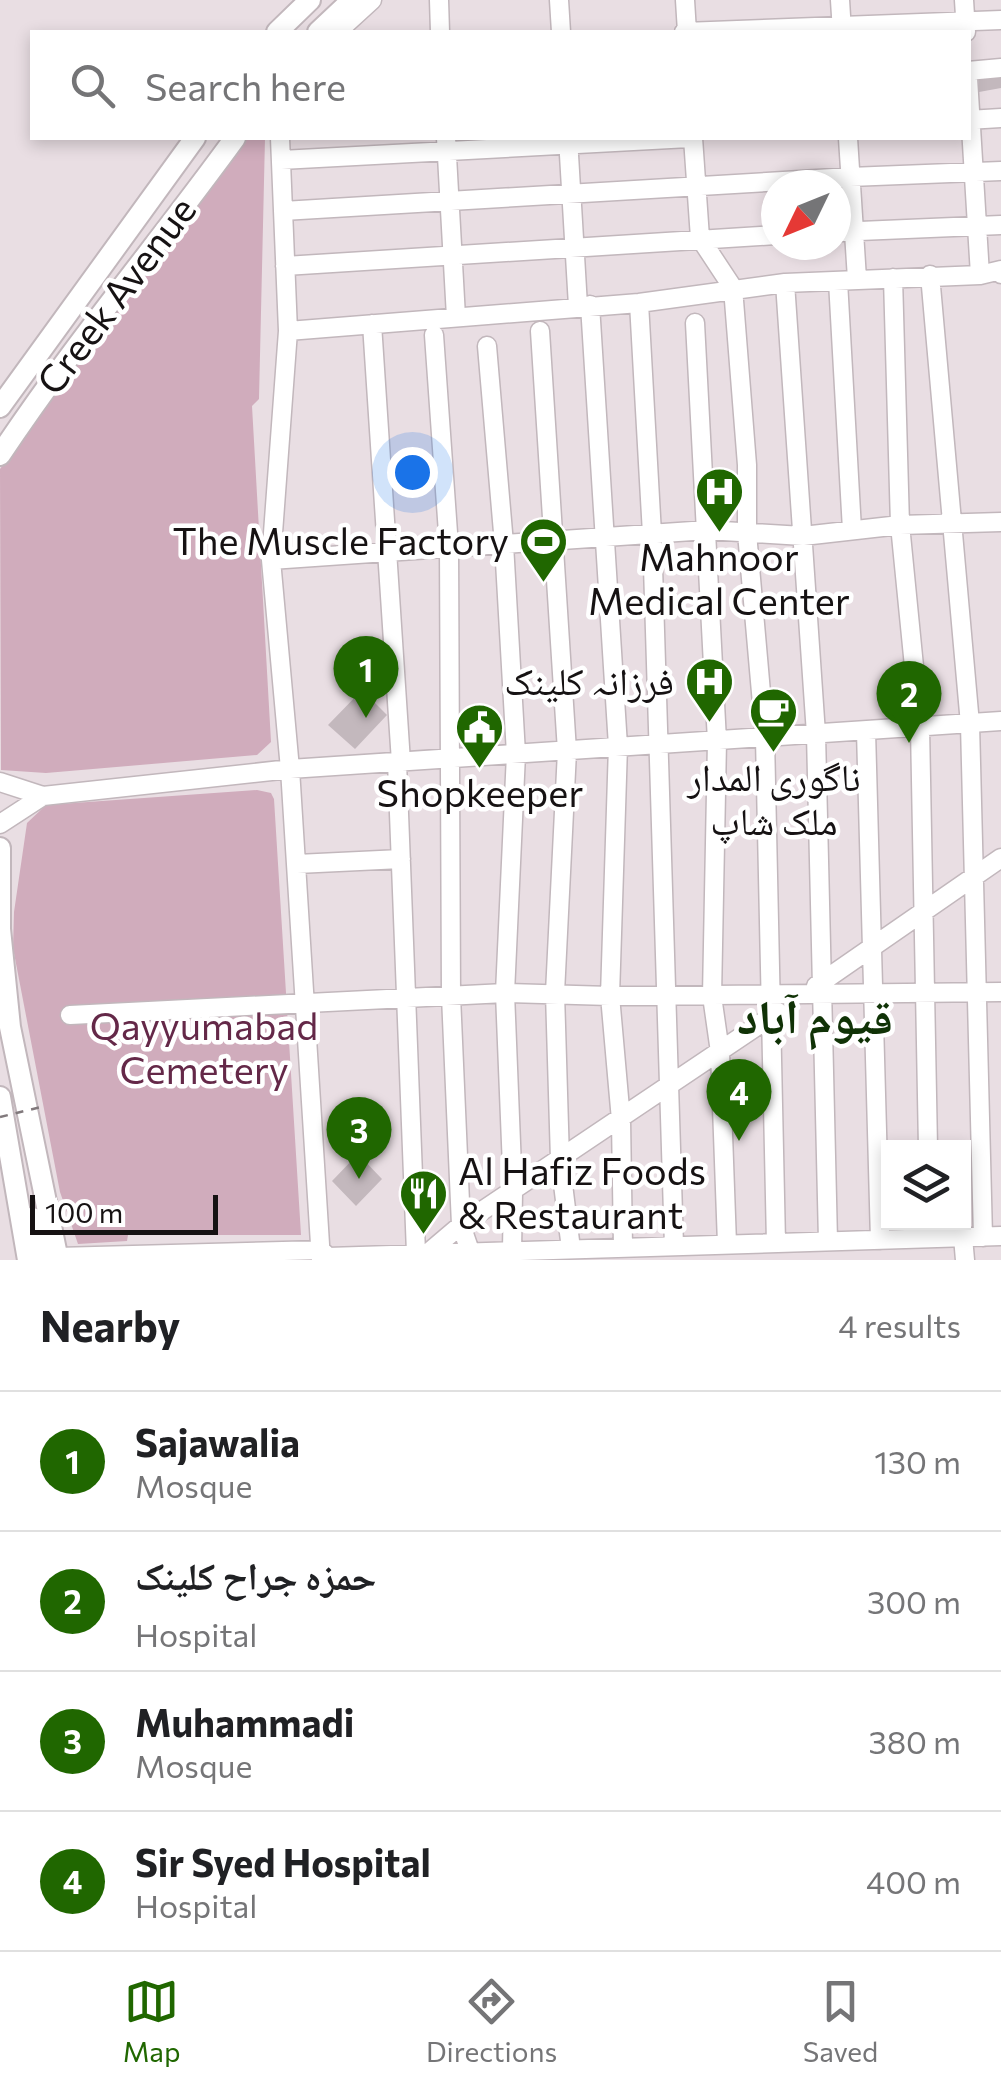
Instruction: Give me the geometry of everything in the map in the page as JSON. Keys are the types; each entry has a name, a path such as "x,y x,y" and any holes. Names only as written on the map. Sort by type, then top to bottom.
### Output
{"main road":[{"path":"278,30 310,0"},
{"path":"320,30 352,0"},
{"name":"Creek Avenue","path":"0,406 193,140"},
{"name":"Creek Avenue","path":"0,455 76,347 233,140"},
{"path":"0,848 0,929 10,1027 53,1259"},
{"path":"0,1096 28,1260"},
{"path":"10,1146 53,1259"}],"street":[{"path":"339,30 372,0"},
{"path":"439,0 440,30"},
{"path":"559,0 561,30"},
{"path":"685,0 686,30"},
{"path":"840,0 842,30 965,28 1001,20"},
{"path":"964,0 965,28"},
{"path":"971,74 1001,68"},
{"path":"971,120 1001,118"},
{"path":"971,133 980,274"},
{"path":"280,140 288,331 271,560 290,769 324,1257"},
{"path":"280,160 446,145 630,140"},
{"path":"691,140 700,238 733,288 747,464 747,533 765,738 776,1243"},
{"path":"848,140 850,170"},
{"path":"568,142 574,248 584,306 607,537 618,746 610,996 635,1251"},
{"path":"446,145 456,316"},
{"path":"851,177 1001,172"},
{"path":"283,211 761,183"},
{"path":"851,231 1001,225"},
{"path":"285,266 761,235"},
{"path":"846,260 852,530"},
{"path":"288,331 639,303 784,283 1001,270 1001,274"},
{"path":"53,1259 473,1256 512,1250 538,1255 571,1248 593,1254 674,1246 704,1252 727,1244 750,1252 776,1243 807,1251 828,1241 925,1233 992,1236 977,992 970,724 930,275"},
{"path":"893,278 900,525 920,727 928,1140"},
{"path":"784,283 816,734 816,990 828,1241"},
{"path":"639,303 652,534 674,1246"},
{"path":"694,323 716,741 712,996 720,1052 727,1244"},
{"path":"372,324 424,1255"},
{"path":"540,332 567,751 556,992 560,1160 571,1248"},
{"path":"434,334 449,548 451,996 461,1225 473,1256"},
{"path":"486,346 504,544 516,754 505,993 512,1250"},
{"path":"271,560 707,530 803,536 900,525 1001,522"},
{"path":"0,782 43,796 290,769 1001,721"},
{"path":"864,1260 872,1240 873,995 866,730"},
{"path":"0,824 43,796"},
{"path":"296,864 401,858"},
{"path":"424,1255 461,1225 816,990 1001,858"},
{"path":"70,1014 505,993 712,996 816,990 873,995 1001,992"},
{"path":"916,1260 925,1233"},
{"path":"963,1237 964,1260"}],"path":[{"path":"0,1117 41,1108"}],"green space":[{"path":"243,140 265,140 259,399 252,406 271,742 257,755 46,773 1,770 0,469"},
{"name":"Qayyumabad Cemetery","path":"257,790 271,793 274,799 301,1235 128,1235 127,1241 78,1244 60,1192 13,948 14,912 27,823 46,805"}],"building":[{"path":"1001,70 1001,88 979,92 978,71"},
{"path":"362,690 387,715 355,749 328,725"},
{"path":"358,1154 382,1179 356,1206 332,1181"}],"place":[{"name":"Mahnoor Medical Center","path":"719,534"},
{"name":"The Muscle Factory","path":"544,584"},
{"name":"Sajawalia","path":"366,718"},
{"name":"فرزانہ کلینک","path":"709,724"},
{"name":"حمزہ جراح کلینک","path":"909,743"},
{"name":"ناگوری المدار ملک شاپ","path":"774,754"},
{"name":"Shopkeeper","path":"480,770"},
{"name":"Sir Syed Hospital","path":"739,1141"},
{"name":"Muhammadi","path":"359,1179"},
{"name":"Al Hafiz Foods & Restaurant","path":"423,1236"}],"district":[{"name":"قیوم آباد","path":"815,1017"}]}
